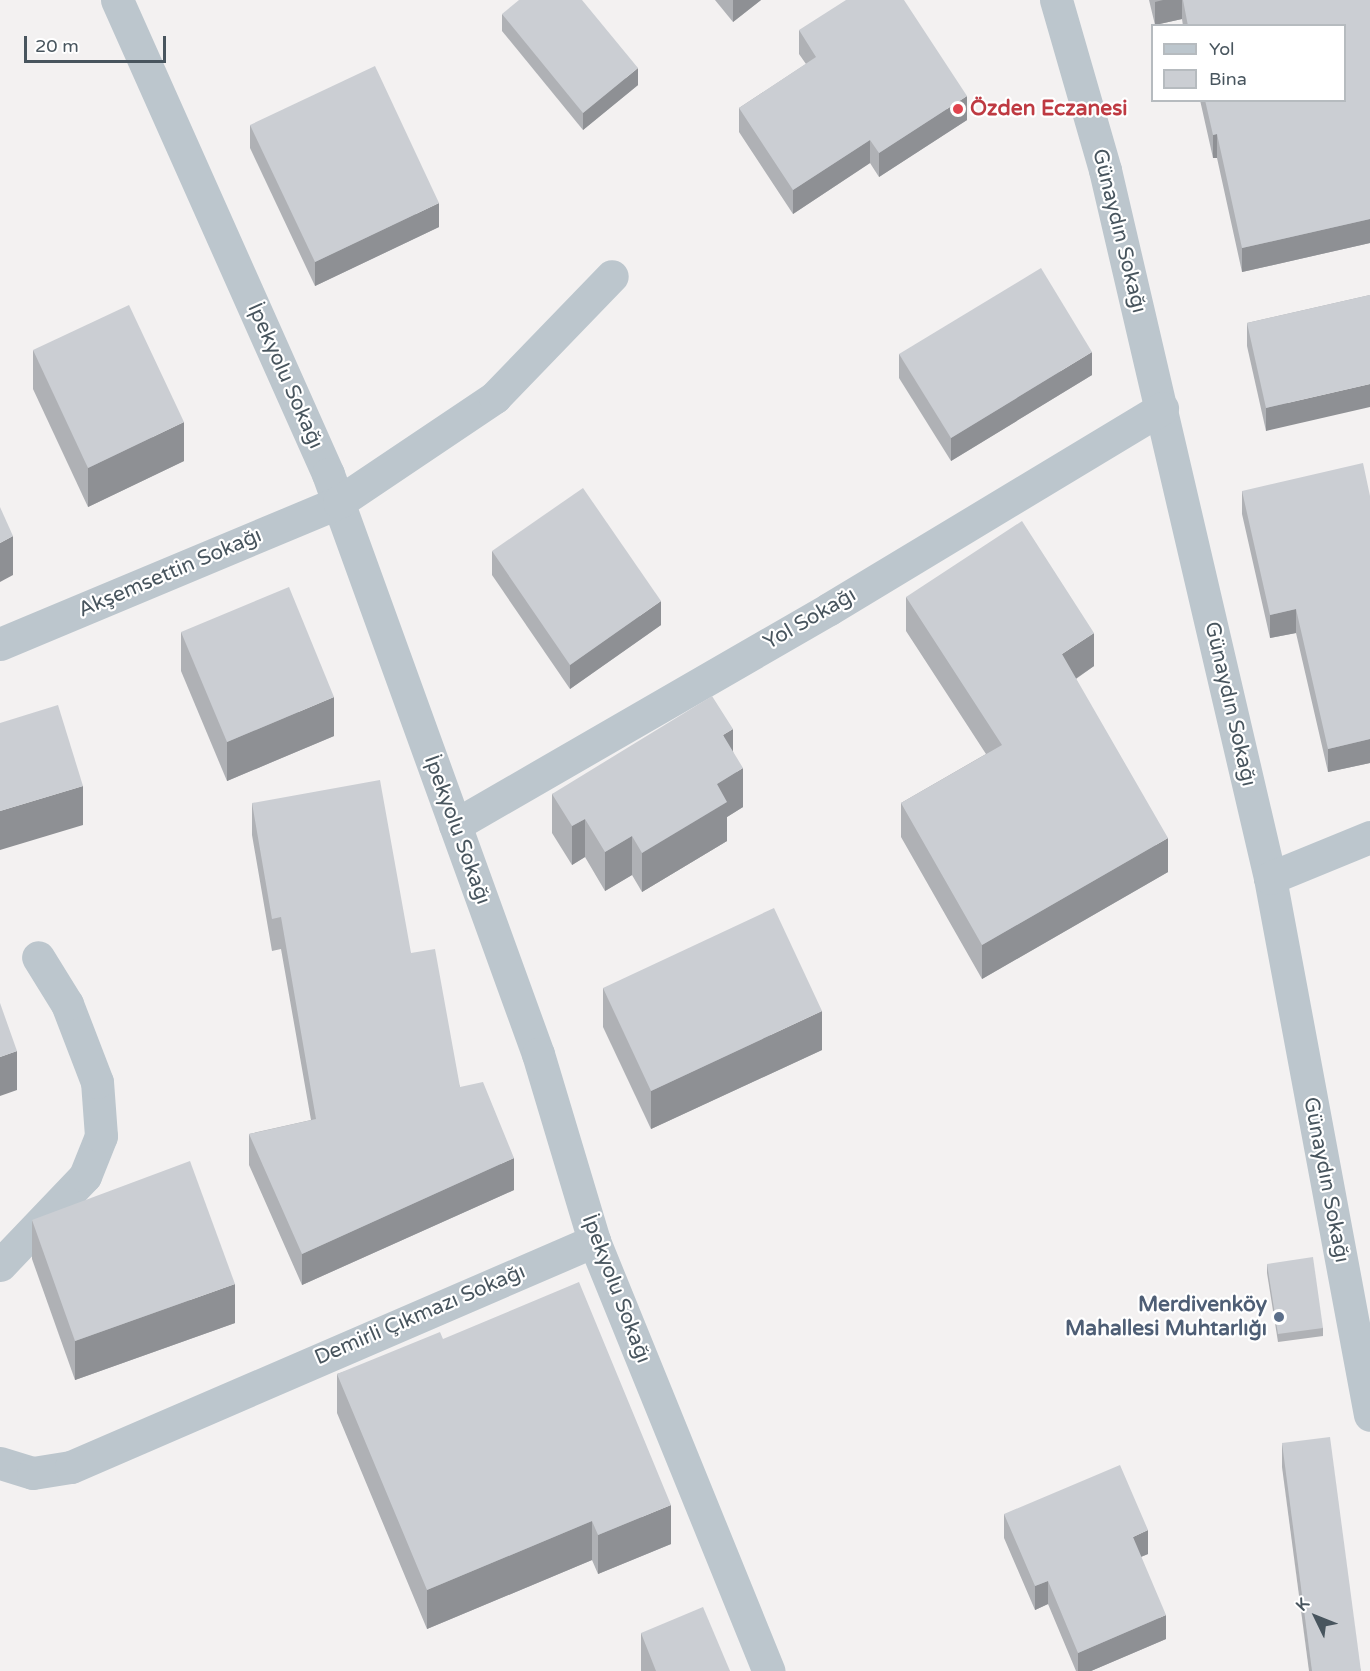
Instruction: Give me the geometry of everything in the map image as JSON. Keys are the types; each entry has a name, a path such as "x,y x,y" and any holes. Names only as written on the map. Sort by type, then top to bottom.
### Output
{"street":[{"name":"İpekyolu Sokağı","path":"117,0 339,502 538,1054 594,1241 769,1671"},
{"name":"Günaydın Sokağı","path":"1056,0 1105,170 1162,408 1269,878 1370,1415"},
{"name":"Akşemsettin Sokağı","path":"0,644 339,502 495,397 612,276"},
{"name":"Yol Sokağı","path":"455,825 830,609 1162,408"},
{"path":"1269,878 1370,837"},
{"path":"0,1265 85,1176 101,1136 96,1082 67,1004 38,957"},
{"name":"Demirli Çıkmazı Sokağı","path":"0,1463 33,1473 71,1467 246,1388 594,1241"}],"building":[{"path":"519,0 582,0 638,68 583,113 502,14"},
{"path":"846,0 904,0 967,96 879,153 870,140 793,190 739,108 816,57 799,30"},
{"path":"1183,0 1370,0 1370,219 1242,248 1217,134 1213,135 1205,102 1346,102 1346,24 1188,24"},
{"path":"375,66 439,203 315,262 250,125"},
{"path":"1041,268 1092,352 951,438 899,354"},
{"path":"1370,295 1370,384 1266,408 1247,323"},
{"path":"129,305 184,422 88,468 33,350"},
{"path":"1363,463 1370,496 1370,739 1328,749 1296,609 1270,615 1242,491"},
{"path":"583,488 661,601 570,665 492,551"},
{"path":"0,507 13,536 0,543"},
{"path":"1022,521 1094,633 1062,654 1168,838 982,945 901,803 1002,745 906,597"},
{"path":"289,587 334,697 227,742 181,632"},
{"path":"712,696 733,729 723,735 743,768 717,784 727,802 642,853 632,836 605,852 585,819 572,826 552,794"},
{"path":"58,705 83,786 0,811 0,723"},
{"path":"380,780 411,953 435,949 460,1087 483,1082 514,1158 302,1254 249,1134 316,1119 281,917 272,919 252,803"},
{"path":"774,908 822,1011 651,1091 603,988"},
{"path":"0,1003 17,1051 0,1057"},
{"path":"190,1161 235,1284 75,1341 32,1220"},
{"path":"1313,1257 1323,1328 1278,1334 1267,1264"},
{"path":"579,1282 671,1505 598,1535 592,1521 427,1590 337,1374 440,1332 443,1339"},
{"path":"1330,1437 1361,1671 1312,1671 1282,1443"},
{"path":"1120,1465 1148,1530 1133,1537 1166,1615 1078,1653 1048,1581 1035,1586 1004,1514"},
{"path":"703,1607 730,1671 656,1671 641,1633"}],"place":[{"name":"Özden Eczanesi","path":"958,109"},
{"name":"Merdivenköy Mahallesi Muhtarlığı","path":"1279,1317"}]}
